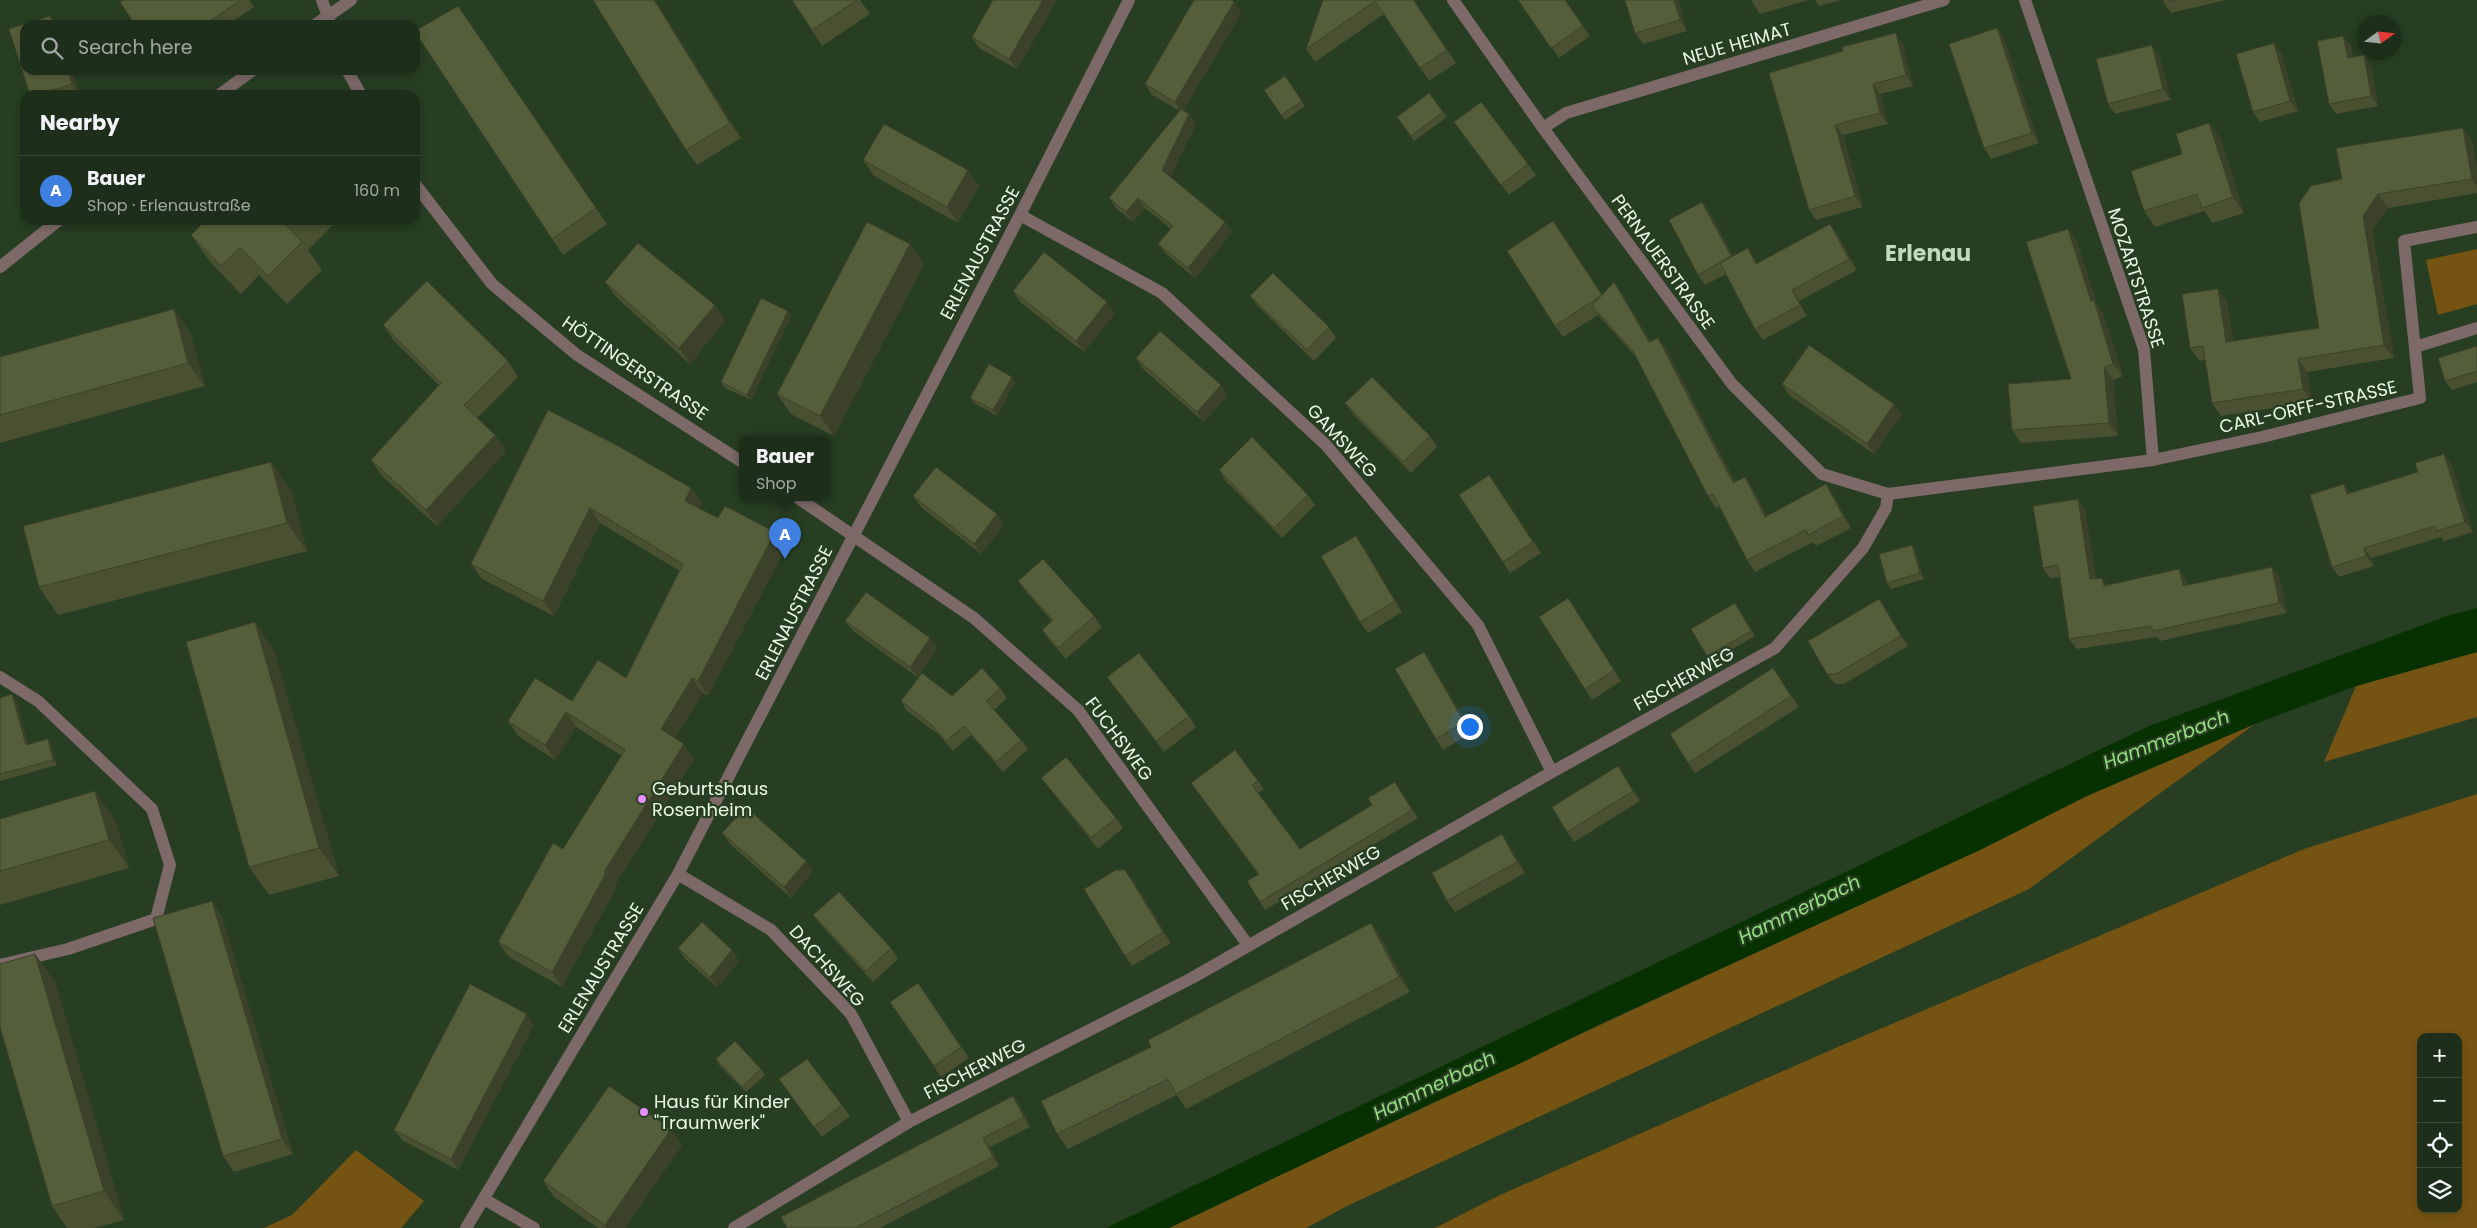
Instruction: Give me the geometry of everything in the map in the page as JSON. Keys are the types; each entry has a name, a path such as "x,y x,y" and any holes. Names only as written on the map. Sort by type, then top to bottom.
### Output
{"street":[{"path":"322,0 330,20 351,0"},
{"name":"ERLENAUSTRASSE","path":"466,1228 678,874 1020,215 1129,0"},
{"name":"PERNAUERSTRASSE","path":"1453,0 1543,128 1732,384 1822,474 1888,494"},
{"name":"NEUE HEIMAT","path":"1543,128 1566,112 1944,0"},
{"name":"MOZARTSTRASSE","path":"2025,0 2144,349 2153,460"},
{"path":"226,90 246,75"},
{"path":"350,75 358,90"},
{"name":"HÖTTINGERSTRASSE","path":"420,190 492,284 577,355 739,460"},
{"name":"GAMSWEG","path":"1020,215 1162,293 1326,445 1478,625 1552,772"},
{"path":"0,267 53,225"},
{"name":"CARL-ORFF-STRASSE","path":"2153,460 2262,437 2420,398 2404,241 2477,228"},
{"path":"2415,347 2477,328"},
{"path":"1888,494 2153,460"},
{"name":"FISCHERWEG","path":"734,1228 908,1122 1192,978 1552,772 1776,648 1863,548 1886,508 1888,494"},
{"path":"803,501 854,535"},
{"name":"FUCHSWEG","path":"854,535 974,618 1078,710 1248,945"},
{"path":"0,677 38,701 152,809 170,865 156,920 68,949 0,965"},
{"name":"DACHSWEG","path":"678,874 771,930 851,1014 908,1122"},
{"path":"484,1199 534,1228"}],"shaded area":[{"path":"2477,249 2477,304 2438,315 2426,260"},
{"path":"2477,652 2477,717 2324,762 2356,686"},
{"path":"2255,724 2029,889 1347,1206 1306,1228 1169,1228 1564,1042 1976,852 2089,795"},
{"path":"2477,794 2477,1228 1435,1228 1500,1195 1847,1043 2304,849"},
{"path":"356,1150 424,1201 401,1228 264,1228 292,1215"}],"water":[{"name":"Hammerbach","path":"2477,608 2477,652 2356,686 2255,724 2087,796 1980,850 1602,1023 1517,1065 1434,1102 1169,1228 1106,1228 2149,726 2447,616"}],"building":[{"path":"123,0 241,0 211,20 132,20 120,2"},
{"path":"593,0 654,0 730,123 686,150"},
{"path":"792,0 857,0 812,30"},
{"path":"993,0 1043,0 1009,59 972,37"},
{"path":"1194,0 1232,0 1234,2 1175,102 1145,84"},
{"path":"1323,0 1413,0 1447,50 1420,68 1375,1 1306,49"},
{"path":"1518,0 1565,0 1583,26 1551,48"},
{"path":"1625,0 1674,0 1680,20 1635,33"},
{"path":"2163,0 2176,0 2164,3"},
{"path":"458,6 596,208 552,239 420,40 420,28"},
{"path":"50,16 51,20 37,20"},
{"path":"20,26 20,64 9,29"},
{"path":"1997,28 2032,133 1984,148 1949,44"},
{"path":"1896,33 1906,75 1873,84 1880,113 1835,125 1855,196 1809,210 1769,73 1843,51 1842,47"},
{"path":"2343,36 2348,58 2357,56 2357,60 2365,60 2371,96 2329,104 2317,41"},
{"path":"2274,43 2290,101 2253,112 2236,54"},
{"path":"2152,45 2163,89 2108,104 2096,59"},
{"path":"24,75 69,75 72,84 53,90 28,90"},
{"path":"1285,76 1302,101 1281,115 1264,90"},
{"path":"1429,93 1443,112 1411,136 1397,117"},
{"path":"1481,102 1528,164 1501,185 1454,122"},
{"path":"1181,109 1189,114 1162,170 1225,222 1188,268 1158,244 1173,226 1138,198 1126,212 1109,198"},
{"path":"2209,123 2233,197 2202,208 2197,194 2144,211 2131,171 2182,154 2176,134"},
{"path":"884,124 968,170 947,207 863,160"},
{"path":"2463,128 2472,179 2378,194 2363,216 2384,345 2298,359 2303,389 2212,403 2203,346 2190,348 2182,294 2218,289 2226,342 2319,328 2299,203 2311,186 2342,179 2336,148"},
{"path":"1702,202 1731,256 1698,275 1669,220"},
{"path":"1553,221 1602,295 1555,326 1507,251"},
{"path":"867,222 910,244 820,416 777,394"},
{"path":"1830,224 1849,259 1792,290 1800,305 1755,329 1720,263 1748,248 1756,264"},
{"path":"201,225 286,225 302,242 268,276 240,247 221,266 191,235"},
{"path":"2068,229 2091,301 2094,300 2113,364 2104,367 2109,423 2012,430 2008,384 2071,379 2026,242"},
{"path":"638,243 715,305 679,348 605,282"},
{"path":"1044,252 1107,302 1076,341 1013,291"},
{"path":"1273,273 1329,327 1307,350 1250,296"},
{"path":"427,281 508,361 464,405 495,435 426,510 371,460 441,383 383,325"},
{"path":"1614,282 1649,342 1658,338 1733,483 1745,477 1765,517 1826,484 1843,516 1808,535 1806,530 1747,560 1713,494 1708,496 1633,351 1592,306"},
{"path":"761,298 788,311 747,395 721,382"},
{"path":"174,309 188,363 0,415 0,357"},
{"path":"1160,331 1221,385 1197,412 1136,358"},
{"path":"1809,345 1894,404 1867,444 1782,384"},
{"path":"2477,346 2477,371 2445,381 2438,358"},
{"path":"989,364 1012,377 993,410 970,398"},
{"path":"1372,377 1430,436 1403,462 1345,403"},
{"path":"548,410 620,447 691,488 685,501 718,518 725,506 775,532 698,681 692,678 661,729 684,744 604,872 606,873 552,972 498,942 553,843 563,849 625,750 566,712 545,745 508,721 535,678 572,701 598,660 626,678 683,564 590,508 543,601 471,564"},
{"path":"1252,437 1308,495 1274,528 1219,470"},
{"path":"2444,454 2465,522 2437,531 2435,526 2364,548 2366,556 2332,567 2310,495 2344,484 2347,494 2418,472 2415,463"},
{"path":"271,462 287,523 39,587 23,526"},
{"path":"936,467 997,514 974,544 913,496"},
{"path":"1489,475 1533,542 1503,562 1459,495"},
{"path":"2078,499 2090,579 2102,578 2104,586 2179,569 2183,586 2272,567 2279,603 2153,631 2151,626 2069,639 2058,565 2043,568 2033,506"},
{"path":"1356,536 1395,601 1360,622 1321,556"},
{"path":"1912,545 1920,573 1887,583 1879,554"},
{"path":"1043,559 1094,616 1058,648 1042,630 1053,620 1018,581"},
{"path":"866,592 930,638 910,667 845,621"},
{"path":"1568,598 1614,670 1585,689 1539,617"},
{"path":"1879,599 1901,636 1836,674 1827,674 1808,641"},
{"path":"1735,603 1751,631 1707,656 1691,629"},
{"path":"255,622 319,848 249,867 186,642"},
{"path":"1424,652 1464,722 1436,739 1395,669"},
{"path":"1139,653 1189,716 1156,741 1107,677"},
{"path":"982,668 1000,688 986,701 1021,740 996,762 964,726 946,741 932,725 901,701 922,673 952,696"},
{"path":"1773,668 1791,696 1688,763 1670,734"},
{"path":"12,694 26,745 48,739 53,760 0,774 0,698"},
{"path":"1235,750 1258,781 1252,785 1300,849 1372,805 1368,798 1395,782 1412,810 1260,902 1247,881 1259,874 1191,783"},
{"path":"1066,757 1116,818 1091,838 1041,778"},
{"path":"1618,766 1633,791 1567,832 1552,807"},
{"path":"95,791 109,840 0,871 0,819"},
{"path":"746,807 806,861 784,887 722,833"},
{"path":"1502,834 1517,862 1447,901 1432,873"},
{"path":"1116,870 1125,870 1163,932 1125,956 1084,889"},
{"path":"839,892 891,948 866,971 813,915"},
{"path":"212,901 282,1139 223,1156 153,918"},
{"path":"702,922 732,950 710,977 678,948"},
{"path":"1371,923 1399,977 1176,1094 1168,1079 1057,1134 1041,1101 1151,1047 1148,1040"},
{"path":"35,954 104,1191 52,1206 0,1027 0,964"},
{"path":"918,983 961,1047 934,1066 890,1002"},
{"path":"470,984 527,1014 451,1159 394,1130"},
{"path":"735,1041 761,1069 742,1087 716,1059"},
{"path":"807,1059 842,1105 814,1127 779,1079"},
{"path":"609,1086 671,1129 605,1225 543,1181"},
{"path":"1013,1096 1024,1117 983,1138 993,1157 855,1228 787,1228 781,1217"}],"place":[{"name":"Bauer","path":"785,559"},
{"name":"Geburtshaus Rosenheim","path":"642,799"},
{"name":"Haus für Kinder \"Traumwerk\"","path":"644,1112"}],"district":[{"name":"Erlenau","path":"1928,253"}]}
